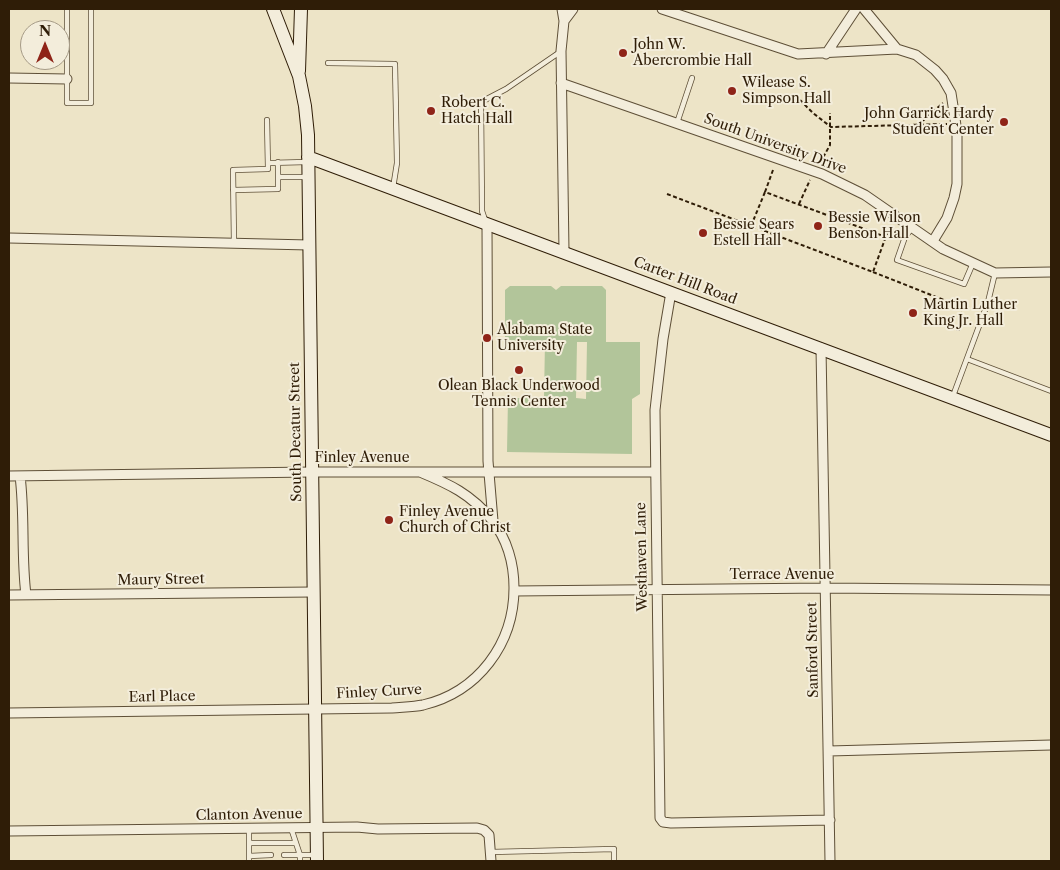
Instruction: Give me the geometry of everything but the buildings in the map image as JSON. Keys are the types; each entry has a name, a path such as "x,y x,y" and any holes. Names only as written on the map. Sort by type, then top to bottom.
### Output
{"main road":[{"name":"South Decatur Street","path":"272,9 299,76 305,106 309,177 317,858"},
{"path":"299,76 301,9"},
{"name":"Carter Hill Road","path":"308,159 564,252 1051,435"}],"street":[{"path":"562,9 564,21 562,51 564,252"},
{"path":"564,21 573,9"},
{"path":"662,9 798,54 897,50 916,55 935,70 948,87 954,103 957,132 954,198 947,218 933,241"},
{"path":"826,54 856,9"},
{"path":"864,9 897,50"},
{"path":"9,78 67,79"},
{"name":"South University Drive","path":"562,84 815,171 865,194 943,249 995,272 1051,272"},
{"path":"487,225 489,472 492,521"},
{"path":"9,238 309,245"},
{"name":"Westhaven Lane","path":"671,292 663,339 655,410 660,818 663,822 830,820"},
{"name":"Sanford Street","path":"821,348 830,861"},
{"name":"Finley Avenue","path":"9,476 312,472 655,472"},
{"name":"Finley Curve","path":"315,708 414,707 435,701 459,690 482,671 501,645 510,621 514,603 514,574 510,556 502,536 492,521 469,496 452,485 420,472"},
{"path":"20,476 26,595"},
{"name":"Terrace Avenue","path":"514,590 826,588 1051,590"},
{"name":"Maury Street","path":"9,595 313,592"},
{"name":"Earl Place","path":"9,713 315,708"},
{"path":"829,752 1051,746"},
{"name":"Clanton Avenue","path":"9,831 463,827 477,828 488,832 491,857"}],"lane":[{"path":"67,9 67,103 91,103 92,9"},
{"path":"487,225 482,211 481,102 506,89 562,51"},
{"path":"328,63 395,64 397,163 393,189"},
{"path":"677,123 692,78"},
{"path":"234,244 233,170 268,169 267,120"},
{"path":"268,163 308,159"},
{"path":"233,190 278,189 278,162"},
{"path":"278,177 309,177"},
{"path":"913,227 904,238 897,260 964,284 973,262"},
{"path":"952,397 988,302 995,272"},
{"path":"967,359 1051,391"},
{"path":"249,828 249,858 271,856"},
{"path":"291,828 300,858"},
{"path":"249,843 296,843"},
{"path":"491,857 614,850 614,861"},
{"path":"284,856 317,858"}],"path":[{"path":"800,100 831,127 947,124"},
{"path":"918,125 945,102"},
{"path":"799,204 830,145 830,113"},
{"path":"751,226 773,170"},
{"path":"765,192 886,237"},
{"path":"667,194 954,304 964,317 959,330 956,329"},
{"path":"873,272 889,228"}],"green space":[{"path":"510,286 551,286 556,290 561,286 602,286 606,290 606,342 640,342 640,394 632,399 632,454 507,452 508,398 544,398 545,341 509,341 505,337 505,290","holes":["577,342 587,342 586,399 576,398"]}],"place":[{"name":"John W. Abercrombie Hall","path":"623,53"},
{"name":"Wilease S. Simpson Hall","path":"732,91"},
{"name":"Robert C. Hatch Hall","path":"431,111"},
{"name":"John Garrick Hardy Student Center","path":"1004,122"},
{"name":"Bessie Wilson Benson Hall","path":"818,226"},
{"name":"Bessie Sears Estell Hall","path":"703,233"},
{"name":"Martin Luther King Jr. Hall","path":"913,313"},
{"name":"Alabama State University","path":"487,338"},
{"name":"Olean Black Underwood Tennis Center","path":"519,370"},
{"name":"Finley Avenue Church of Christ","path":"389,520"}]}
